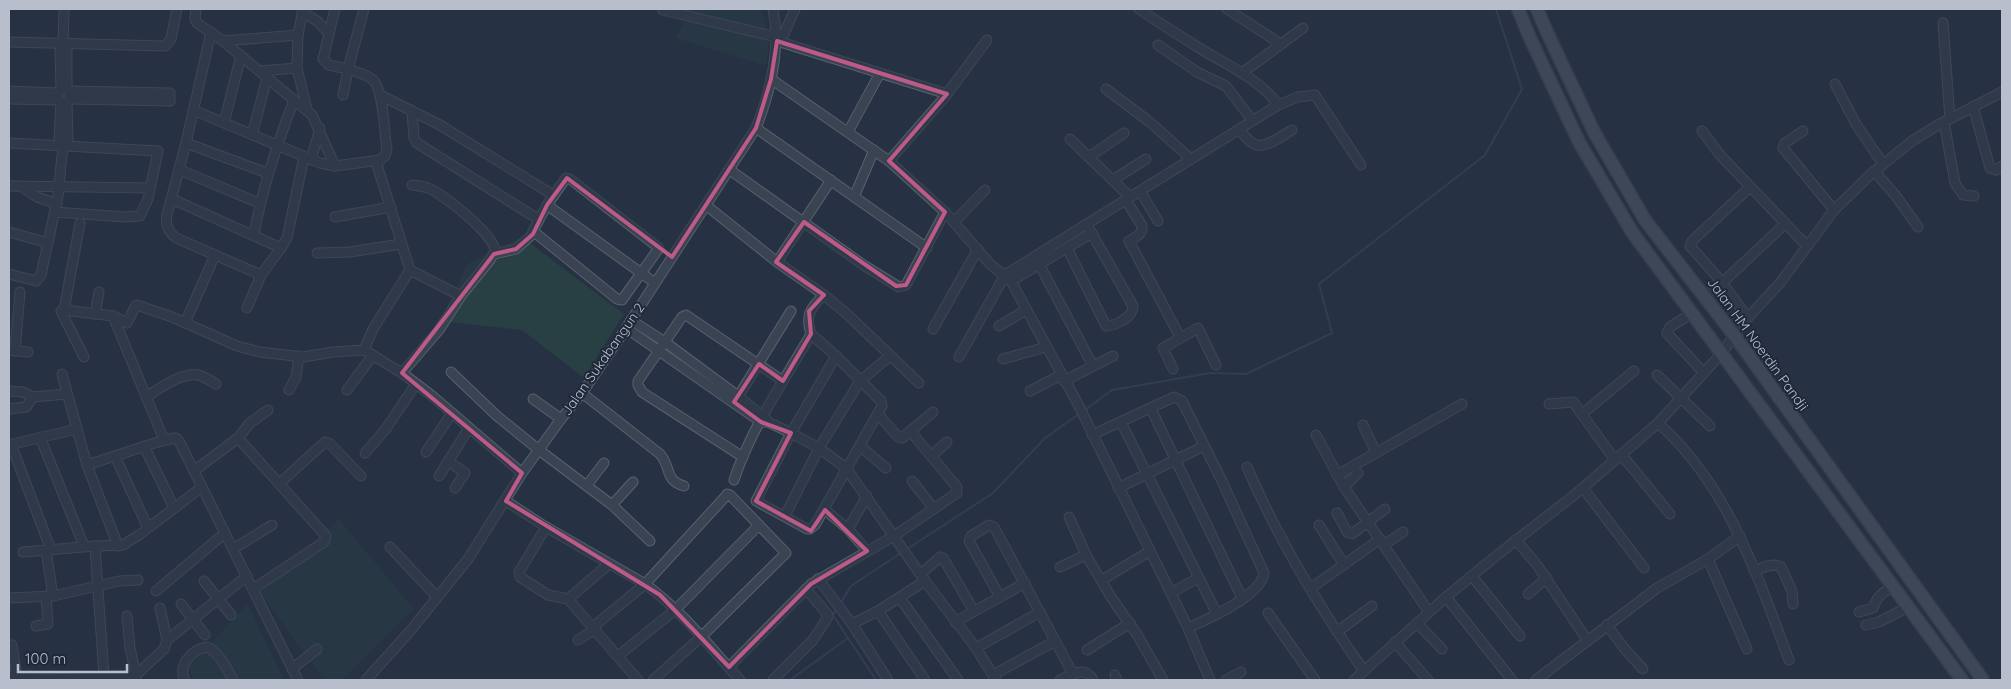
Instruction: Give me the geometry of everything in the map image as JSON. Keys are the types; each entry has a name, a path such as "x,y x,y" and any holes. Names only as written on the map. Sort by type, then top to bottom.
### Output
{"main road":[{"path":"1518,9 1579,142 1632,232 1962,680"},
{"name":"Jalan HM Noerdin Pandji","path":"1537,9 1594,132 1640,212 1734,335 1983,680"}],"street":[{"path":"9,274 38,281 56,208 63,145 68,140 64,120 64,69 60,49 63,43 64,9"},
{"path":"9,42 166,46 171,39 177,9"},
{"path":"196,9 196,22 224,41 263,75 307,109 320,128 335,166"},
{"path":"194,110 276,146 335,166 376,162 383,158 386,152 380,95 373,80 348,69 328,65 324,61 335,9"},
{"path":"343,95 364,9"},
{"name":"Jalan Sukabangun 2","path":"366,680 406,637 468,559 522,473 582,393 707,206 756,128 772,80 776,39 773,9"},
{"path":"776,39 784,34 795,9"},
{"path":"1139,9 1200,49 1242,73 1268,93 1278,106"},
{"path":"1227,9 1281,44"},
{"path":"307,109 297,68 298,35 303,10 329,33"},
{"path":"664,10 776,39 947,94"},
{"path":"1943,22 1947,120 1954,183 1963,195 1974,196"},
{"path":"1242,73 1302,28"},
{"path":"211,32 180,170 166,222 171,234 176,238 261,275"},
{"path":"224,41 298,35"},
{"path":"889,161 947,94 987,40"},
{"path":"1158,45 1178,61 1226,86 1252,120"},
{"path":"224,123 241,56"},
{"path":"263,75 297,68"},
{"path":"848,132 880,73"},
{"path":"252,135 263,75"},
{"path":"772,80 889,161 945,212 990,264 1008,278 1079,406 1188,628 1210,680"},
{"path":"1835,84 1856,124 1883,164"},
{"path":"1106,89 1151,122 1192,159"},
{"path":"9,91 64,96 170,100 170,93 64,96 9,99"},
{"path":"1354,680 1446,597 1582,488 1658,423 1722,353 1748,318 1780,283 1834,210 1874,172 1912,141 1947,120 2002,92"},
{"path":"380,95 440,125 553,195"},
{"path":"1008,278 1039,264 1067,248 1128,198 1252,120 1298,97 1314,95 1361,165"},
{"path":"254,235 259,203 267,173 294,100"},
{"path":"1974,106 1990,168 1996,170 2002,166"},
{"path":"412,111 414,138 417,143 538,219"},
{"path":"247,308 261,275 282,248 288,234 307,158 320,128"},
{"path":"756,128 927,248"},
{"path":"1240,129 1248,141 1256,146 1267,144 1292,130"},
{"path":"1702,131 1720,155 1807,246"},
{"path":"1803,131 1785,143 1783,148 1834,210"},
{"path":"1089,157 1124,133"},
{"path":"1070,139 1113,180 1128,198 1142,226 1140,234 1128,241 1180,337"},
{"path":"186,143 267,173"},
{"path":"9,144 157,150 148,199 140,216 125,217 56,208 20,186"},
{"path":"854,197 874,150"},
{"path":"1113,180 1146,159"},
{"path":"376,162 410,270 461,296"},
{"path":"180,170 259,203"},
{"path":"730,170 865,266 899,287 906,285 945,212"},
{"path":"1874,172 1896,196 1918,227"},
{"path":"659,248 624,298 619,300 534,233 533,228 564,179 569,178 672,257"},
{"path":"777,262 831,180"},
{"path":"402,373 439,330 461,296 494,254 495,248 492,241 474,222 434,192 427,188 412,185"},
{"path":"9,186 150,188"},
{"path":"1748,318 1722,283 1690,247 1691,243 1750,187"},
{"path":"954,222 986,190"},
{"path":"1140,191 1158,222"},
{"path":"172,199 282,248"},
{"path":"547,205 655,283"},
{"path":"707,206 848,315 919,383"},
{"path":"335,217 391,207"},
{"path":"80,223 64,310 62,312 84,357"},
{"path":"1704,296 1722,283 1785,224"},
{"path":"1067,248 1106,326 1125,318 1131,313 1133,306 1090,229"},
{"path":"959,358 1008,278 1090,229"},
{"path":"9,232 48,243"},
{"path":"494,254 516,249 534,233"},
{"path":"318,253 364,251 401,244"},
{"path":"933,329 978,249"},
{"path":"185,322 215,255"},
{"path":"1039,264 1094,366"},
{"path":"364,350 372,329 410,270"},
{"path":"20,292 12,351 28,352"},
{"path":"96,314 99,292"},
{"path":"824,295 809,311 808,325 811,334 836,356 881,401 882,406 824,510 815,525 810,529 756,501 791,433 836,356"},
{"path":"64,310 113,316 128,322 137,305 185,322 237,346 260,352 299,356 364,350 402,373 522,473"},
{"path":"999,326 1026,310"},
{"path":"736,399 791,311"},
{"path":"1692,313 1670,327 1667,333 1703,372"},
{"path":"743,457 639,389 638,381 682,317 686,315 783,381"},
{"path":"113,316 164,440"},
{"path":"628,324 662,346 764,420 819,448 846,468 922,576 976,648 994,678 1055,641"},
{"path":"1173,369 1163,348 1198,328 1216,365"},
{"path":"734,480 743,457 783,381 811,334"},
{"path":"1003,359 1046,347"},
{"path":"347,390 373,355"},
{"path":"289,390 296,377 299,356"},
{"path":"785,516 819,448 860,381 890,356"},
{"path":"1030,391 1094,366 1112,356"},
{"path":"1582,414 1634,371"},
{"path":"451,372 497,416 612,505 650,541"},
{"path":"62,374 87,465 118,546"},
{"path":"146,397 176,380 192,375 201,376 216,384"},
{"path":"1657,375 1710,426"},
{"path":"365,453 385,430 416,384"},
{"path":"9,391 23,392 33,397 67,394"},
{"path":"582,393 660,454 667,462 671,479 676,484 684,486"},
{"path":"9,410 27,406 33,397"},
{"path":"1092,435 1174,397 1180,399 1220,477 1264,573 1260,584 1242,598 1217,614 1188,628"},
{"path":"533,399 561,419"},
{"path":"1549,404 1573,402 1618,457 1670,514"},
{"path":"1337,475 1462,404"},
{"path":"1151,409 1242,598"},
{"path":"194,471 238,438 250,423 268,410"},
{"path":"878,414 898,438 903,438 933,412"},
{"path":"426,452 452,413"},
{"path":"1122,422 1217,614"},
{"path":"1658,423 1682,446 1706,476 1740,536 1789,660"},
{"path":"1363,425 1376,453"},
{"path":"438,476 469,428"},
{"path":"36,626 48,623 48,550 10,444 77,429"},
{"path":"729,667 806,589 867,551 895,538 957,493 958,489 911,432"},
{"path":"1316,435 1344,487 1429,612"},
{"path":"40,437 84,546"},
{"path":"238,438 326,534 326,539 253,589"},
{"path":"87,465 164,440 178,440 298,680"},
{"path":"280,483 325,442 329,443 361,476"},
{"path":"931,456 948,442"},
{"path":"144,446 174,508"},
{"path":"860,446 886,468"},
{"path":"1118,488 1204,446"},
{"path":"115,456 148,528"},
{"path":"448,461 465,473 455,488"},
{"path":"587,485 604,463"},
{"path":"1247,468 1288,551 1368,680"},
{"path":"1344,487 1358,474"},
{"path":"912,481 934,509"},
{"path":"612,505 633,482"},
{"path":"23,552 84,546 118,546 129,542 202,487"},
{"path":"1582,488 1644,568"},
{"path":"578,640 645,584 727,494 730,495 786,553 701,637 653,680"},
{"path":"848,529 866,496"},
{"path":"506,501 546,527 645,584 676,609 740,680"},
{"path":"1337,513 1347,532 1354,534 1385,508"},
{"path":"824,510 848,529 867,551"},
{"path":"1068,518 1086,555 1130,623 1163,680"},
{"path":"233,549 272,525"},
{"path":"618,656 676,609 759,525"},
{"path":"1000,597 969,541 971,536 990,525 994,527 1073,674"},
{"path":"1318,525 1344,564"},
{"path":"546,527 519,574 531,586 548,595 568,599 638,680"},
{"path":"1311,588 1344,564 1403,532"},
{"path":"156,591 225,533"},
{"path":"1543,678 1587,640 1669,580 1708,559 1740,536"},
{"path":"1516,540 1546,578 1587,640"},
{"path":"95,546 104,676"},
{"path":"390,547 437,597"},
{"path":"1102,580 1150,551"},
{"path":"1060,567 1086,555"},
{"path":"852,624 900,598 940,557 943,558 974,611"},
{"path":"1708,559 1747,649"},
{"path":"568,599 609,564"},
{"path":"1754,571 1777,564 1781,567 1792,591 1793,604"},
{"path":"167,640 247,576"},
{"path":"1472,576 1520,636"},
{"path":"1171,593 1198,578"},
{"path":"1528,594 1546,578"},
{"path":"9,598 49,596 119,581 138,580"},
{"path":"204,581 230,615"},
{"path":"820,581 846,615 888,680"},
{"path":"956,622 1025,583"},
{"path":"1859,612 1873,608 1880,595 1893,588"},
{"path":"773,680 814,640 828,617 806,589"},
{"path":"1446,597 1512,680"},
{"path":"900,598 958,680"},
{"path":"181,604 205,636"},
{"path":"1337,632 1372,606"},
{"path":"1866,625 1879,622 1908,607"},
{"path":"137,678 164,649 167,640 160,608"},
{"path":"878,611 925,680"},
{"path":"976,648 1040,612"},
{"path":"1268,613 1315,680"},
{"path":"127,616 130,648 137,678"},
{"path":"1087,650 1130,623"},
{"path":"1417,623 1442,649"},
{"path":"1608,625 1624,648 1643,669"},
{"path":"1395,642 1428,680"},
{"path":"12,645 13,676 65,679 104,676 137,678"},
{"path":"185,680 182,672 186,662 195,652 207,647 220,658 233,680"},
{"path":"292,669 317,649"},
{"path":"1060,680 1073,674 1085,672 1093,680"},
{"path":"1226,680 1241,672"}],"highlighted area":[{"path":"777,41 947,94 889,161 945,212 906,285 896,286 804,222 776,262 824,295 809,311 811,334 783,381 759,364 734,402 761,422 791,433 756,501 811,531 825,510 867,551 811,584 729,667 660,595 506,501 522,473 402,373 494,254 516,249 533,234 547,205 567,178 672,257 756,128 771,79"}],"green space":[{"path":"659,9 762,9 769,41 766,66 675,38 687,19"},
{"path":"522,237 624,314 584,378 522,330 442,321 467,264"},
{"path":"339,519 414,609 342,680 324,680 259,591"},
{"path":"248,604 284,680 194,680 188,668"}],"waterway":[{"path":"1085,410 1112,390 1210,373 1246,374 1332,333 1319,284 1485,155 1522,89 1496,9"},
{"path":"907,549 993,493 1045,438 1079,414"},
{"path":"840,604 851,586 901,553"},
{"path":"790,680 848,638 833,615 836,610"},
{"path":"848,638 876,680"}]}
